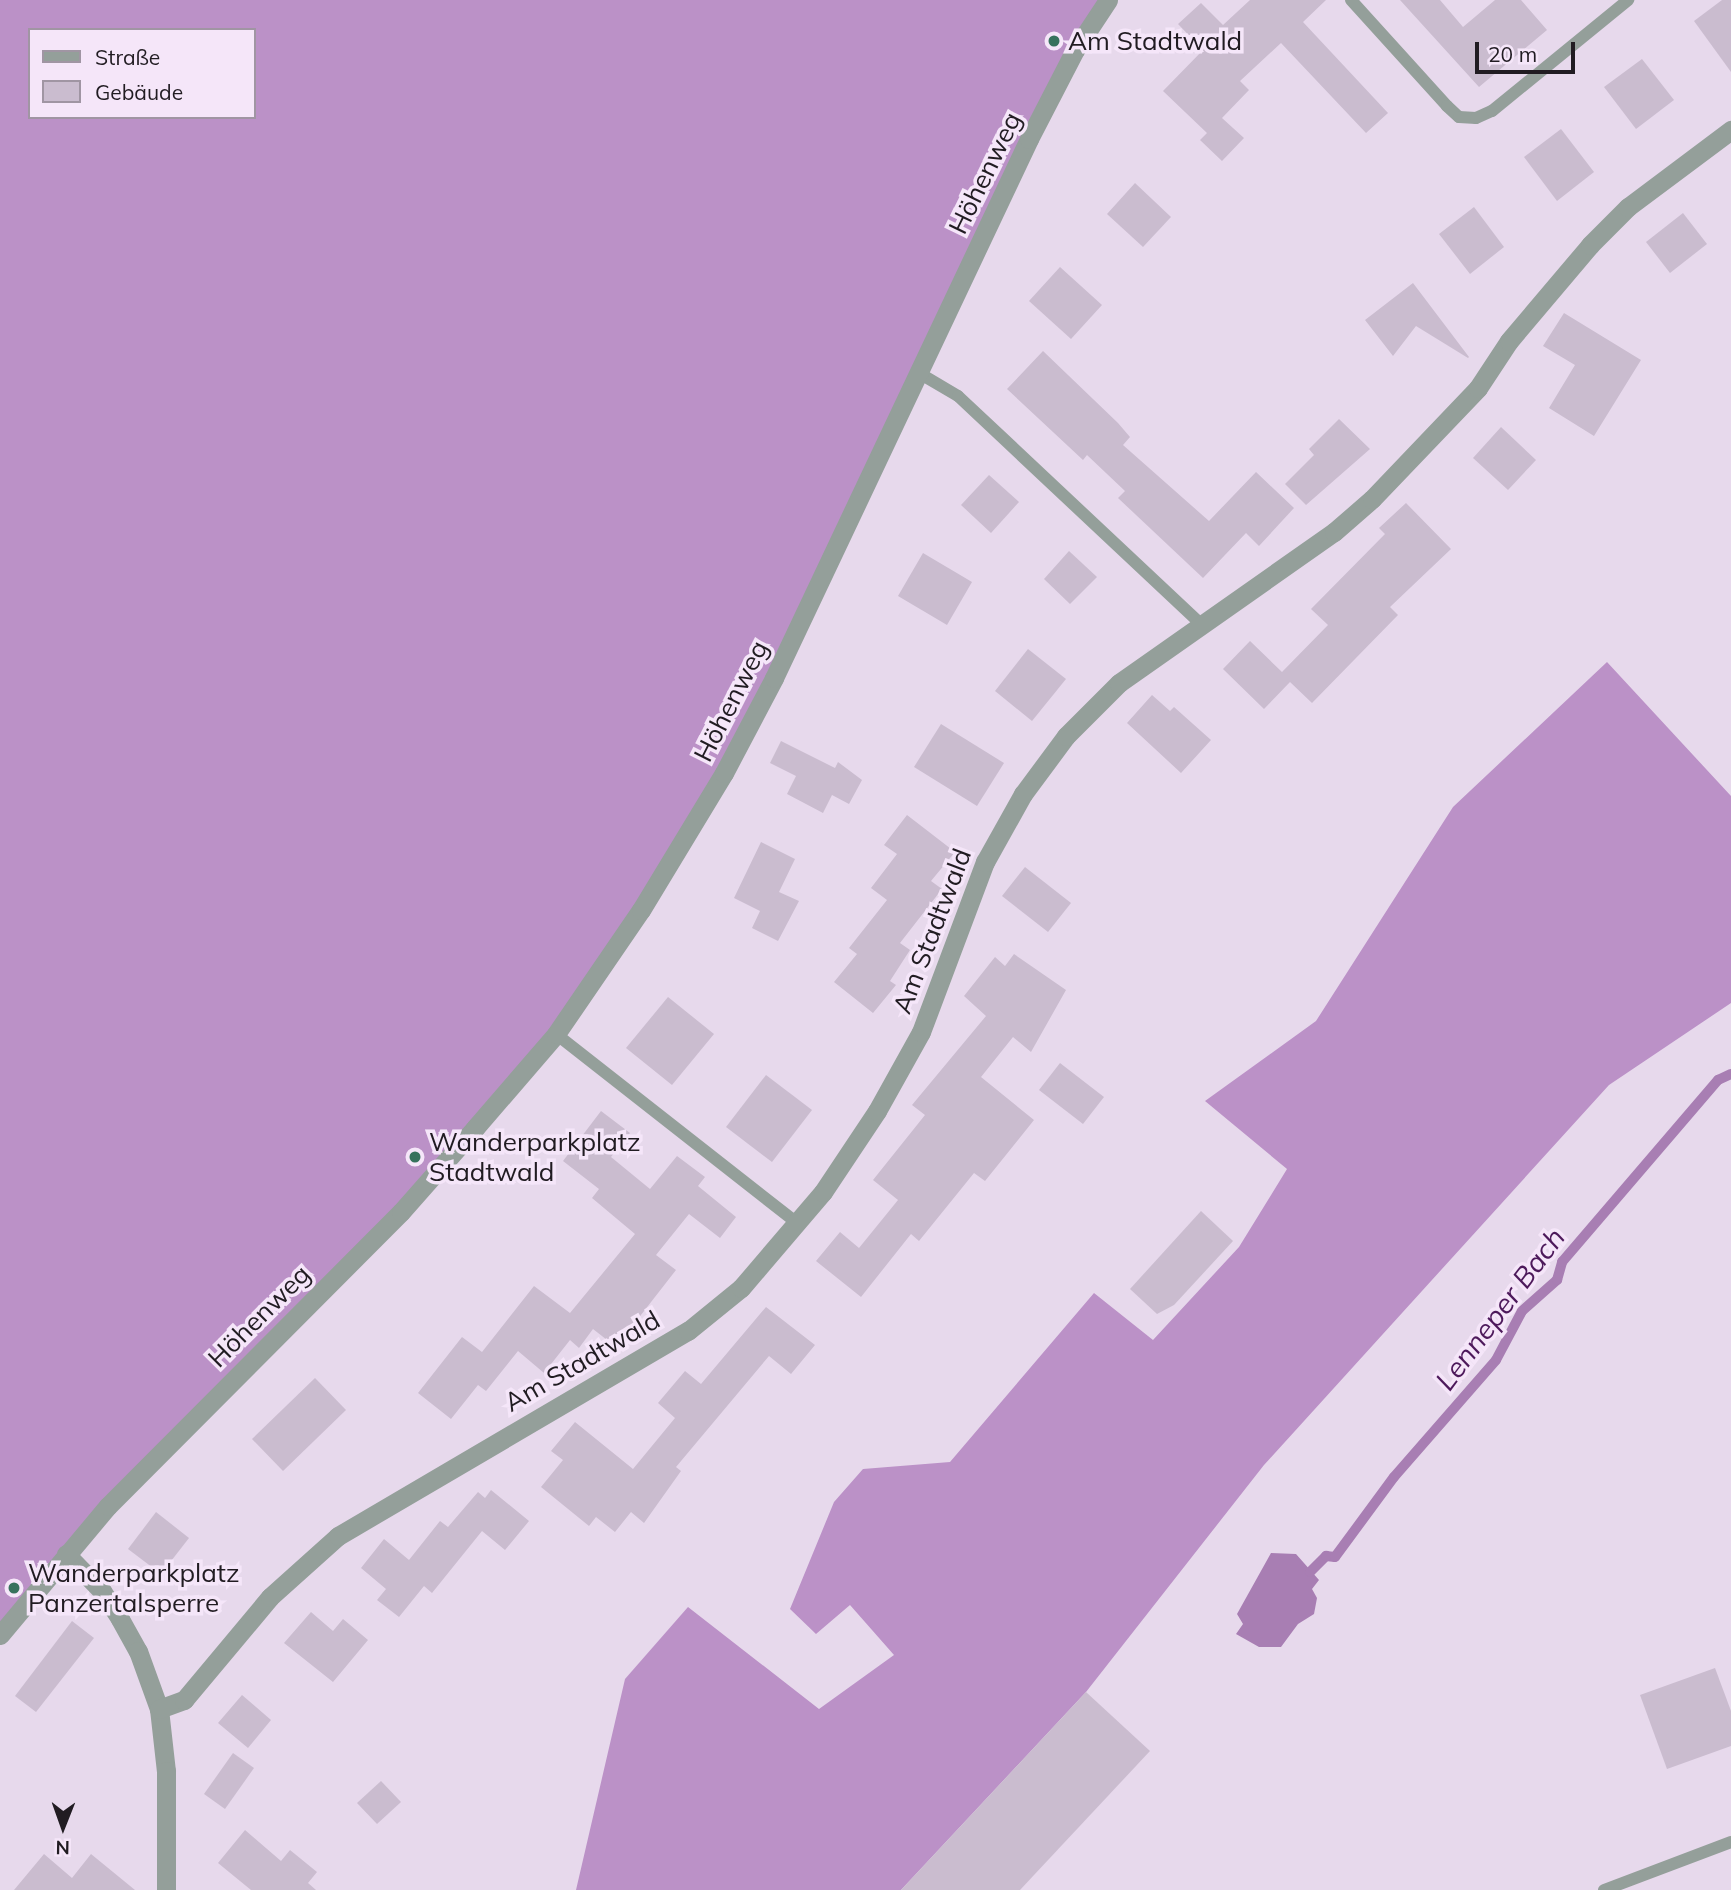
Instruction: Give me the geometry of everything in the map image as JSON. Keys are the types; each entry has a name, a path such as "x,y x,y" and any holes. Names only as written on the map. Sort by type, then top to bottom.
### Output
{"street":[{"name":"Höhenweg","path":"0,1635 108,1506 401,1212 556,1034 642,910 724,773 919,373 1029,138 1075,50 1108,0"},
{"name":"Am Stadtwald","path":"159,1709 184,1700 270,1597 338,1536 688,1331 741,1288 798,1224 850,1154 921,1032 985,862 1023,794 1093,708 1119,683 1334,532 1372,499 1478,388 1509,341 1590,245 1628,207 1731,130"},
{"path":"66,1554 102,1591 120,1619 138,1651 159,1709 166,1771 166,1890"}],"lane":[{"path":"1351,0 1447,106 1459,117 1476,118 1492,111 1628,0"},
{"path":"919,373 958,396 1201,624"},
{"path":"556,1034 798,1224"},
{"path":"1604,1890 1731,1842"}],"shaded area":[{"path":"0,0 1108,0 1084,36 774,678 557,1034 0,1635"},
{"path":"1607,662 1731,796 1731,1003 1609,1085 1264,1465 1086,1692 901,1890 576,1890 625,1679 688,1607 819,1709 894,1655 850,1605 816,1634 790,1609 834,1502 863,1469 950,1462 1094,1293 1153,1340 1239,1247 1287,1169 1205,1101 1316,1021 1453,807"},
{"path":"1271,1553 1296,1554 1319,1580 1312,1589 1317,1598 1314,1614 1298,1624 1281,1647 1259,1647 1236,1634 1243,1624 1237,1614"}],"building":[{"path":"1250,0 1326,0 1303,22 1388,113 1366,133 1281,43 1240,81 1249,90 1222,118 1244,138 1222,161 1200,140 1207,133 1163,91 1203,50 1178,24 1201,3 1223,25"},
{"path":"1400,0 1440,0 1463,27 1495,0 1521,0 1547,30 1479,87"},
{"path":"1722,0 1731,0 1731,72 1694,21"},
{"path":"1642,59 1674,100 1636,129 1604,87"},
{"path":"1561,129 1594,172 1557,201 1524,157"},
{"path":"1135,183 1171,217 1143,247 1107,214"},
{"path":"1474,207 1504,247 1470,274 1439,234"},
{"path":"1683,213 1707,244 1670,273 1646,242"},
{"path":"1060,267 1102,305 1071,339 1029,301"},
{"path":"1413,283 1468,358 1416,326 1393,356 1365,320"},
{"path":"1564,313 1641,360 1594,436 1549,408 1575,365 1543,346"},
{"path":"1043,351 1130,437 1123,445 1209,521 1256,472 1294,508 1259,546 1246,533 1203,578 1118,498 1125,491 1087,455 1083,460 1007,389"},
{"path":"1339,419 1370,449 1306,505 1285,484 1314,455 1309,449"},
{"path":"1501,427 1536,460 1508,490 1473,458"},
{"path":"989,475 1019,502 991,533 961,505"},
{"path":"1406,503 1451,549 1390,607 1398,615 1312,703 1290,682 1264,709 1223,669 1250,641 1282,672 1328,625 1311,609 1385,534 1379,528"},
{"path":"1069,551 1097,577 1070,604 1044,579"},
{"path":"923,553 972,582 947,625 898,596"},
{"path":"1028,649 1066,679 1032,721 995,691"},
{"path":"1152,695 1170,711 1174,707 1211,740 1181,773 1127,723"},
{"path":"941,724 1004,763 977,806 914,767"},
{"path":"781,741 835,768 838,762 862,780 849,804 832,795 823,813 787,794 796,776 770,763"},
{"path":"907,815 955,852 931,881 942,889 900,943 910,950 890,981 896,985 873,1013 834,982 857,954 849,948 887,900 871,888 897,854 884,845"},
{"path":"761,842 795,859 779,892 799,901 778,941 752,928 760,911 734,898"},
{"path":"1025,867 1071,903 1048,932 1002,896"},
{"path":"1014,954 1066,990 1031,1052 1013,1037 981,1077 1034,1120 985,1181 974,1173 919,1241 911,1234 861,1297 816,1261 840,1232 859,1248 898,1200 873,1180 925,1115 912,1105 986,1016 964,996 995,957 1005,966"},
{"path":"668,997 714,1034 672,1085 626,1048"},
{"path":"1060,1063 1104,1097 1083,1124 1039,1090"},
{"path":"766,1075 812,1110 772,1162 726,1127"},
{"path":"601,1111 630,1133 611,1157 650,1189 677,1156 705,1177 698,1186 736,1217 720,1238 689,1214 656,1255 676,1270 616,1347 593,1329 579,1348 570,1340 544,1373 518,1351 486,1391 478,1385 451,1419 418,1393 462,1337 482,1352 534,1286 570,1313 635,1234 592,1198 599,1189 563,1161"},
{"path":"1201,1211 1233,1241 1174,1305 1157,1314 1130,1289"},
{"path":"766,1307 815,1345 791,1374 769,1356 676,1467 681,1471 644,1523 631,1512 615,1532 596,1517 589,1526 541,1487 563,1460 551,1451 575,1422 633,1469 675,1418 658,1403 685,1371 701,1384"},
{"path":"315,1378 346,1410 283,1471 252,1439"},
{"path":"491,1490 529,1521 505,1550 482,1531 432,1593 424,1586 399,1617 377,1600 386,1589 361,1568 384,1539 409,1560 440,1521 448,1527 478,1492 485,1498"},
{"path":"156,1512 189,1538 161,1574 128,1549"},
{"path":"311,1612 333,1631 343,1619 368,1640 333,1682 284,1643"},
{"path":"72,1621 94,1638 36,1712 15,1696"},
{"path":"1715,1668 1731,1711 1731,1746 1667,1769 1640,1695"},
{"path":"1086,1692 1150,1751 1020,1890 901,1890"},
{"path":"242,1695 271,1720 248,1748 218,1723"},
{"path":"233,1753 254,1768 225,1809 204,1794"},
{"path":"381,1781 401,1802 377,1824 357,1803"},
{"path":"245,1830 281,1861 290,1850 317,1872 308,1883 316,1890 251,1890 218,1863"},
{"path":"44,1854 72,1878 91,1854 135,1890 14,1890"}],"waterway":[{"name":"Lenneper Bach","path":"1310,1572 1326,1556 1335,1557 1394,1477 1496,1360 1522,1311 1557,1280 1562,1262 1718,1080 1731,1074"}],"place":[{"name":"Am Stadtwald","path":"1054,41"},
{"name":"Wanderparkplatz Stadtwald","path":"415,1157"},
{"name":"Wanderparkplatz Panzertalsperre","path":"14,1588"}]}
